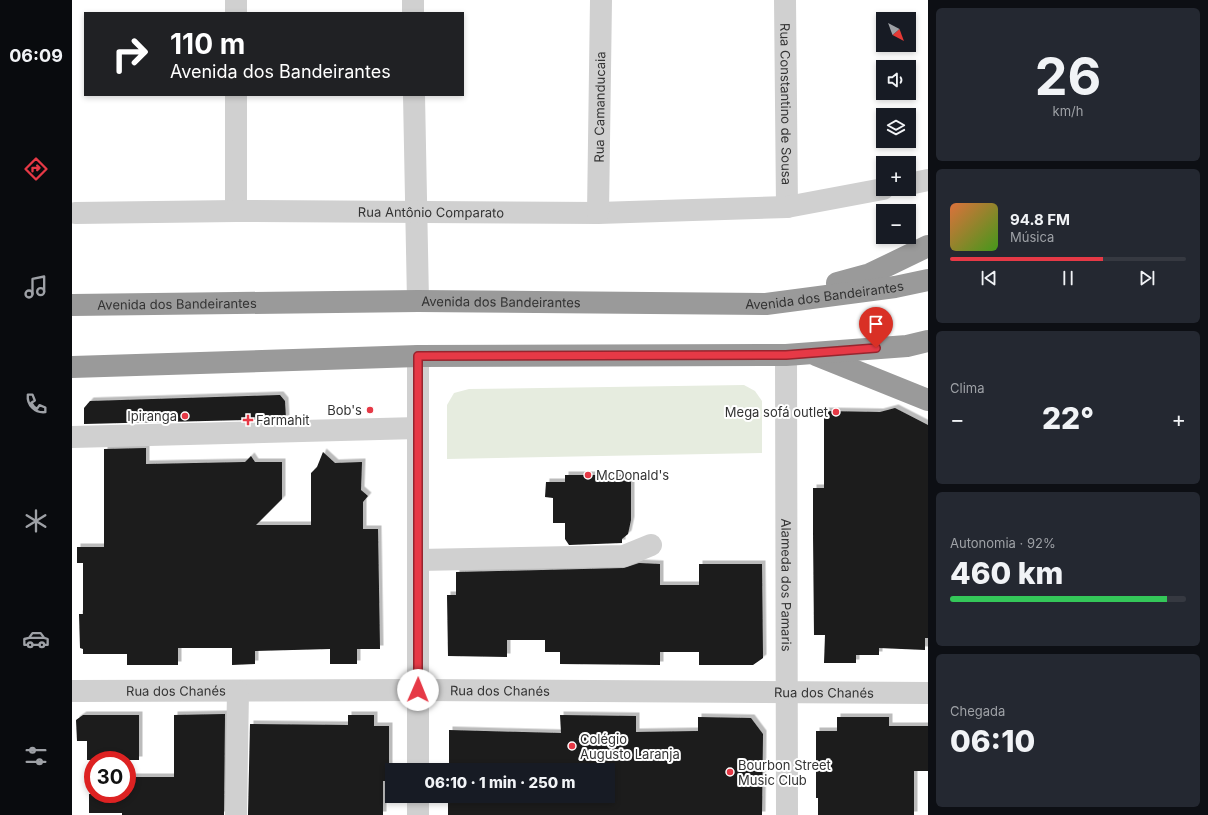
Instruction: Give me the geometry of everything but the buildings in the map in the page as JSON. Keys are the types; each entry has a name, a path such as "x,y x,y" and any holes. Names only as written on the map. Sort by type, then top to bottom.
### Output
{"highway":[{"path":"766,304 870,274 928,246"},
{"name":"Avenida dos Bandeirantes","path":"72,305 418,301 766,304 895,287 928,280"},
{"path":"72,367 418,356 786,355 907,346 928,342"},
{"path":"813,353 928,400"}],"street":[{"path":"236,0 236,12"},
{"path":"413,0 413,12"},
{"name":"Rua Camanducaia","path":"598,213 601,0"},
{"name":"Rua Constantino de Sousa","path":"785,0 787,207"},
{"path":"236,96 236,211"},
{"path":"414,96 418,301"},
{"path":"916,183 928,180"},
{"name":"Rua Antônio Comparato","path":"74,213 236,211 598,213 787,207 876,190"},
{"name":"Alameda dos Pamaris","path":"786,355 787,815"},
{"path":"418,356 418,763"},
{"path":"72,437 418,428"},
{"path":"418,560 624,556 651,545"},
{"name":"Rua dos Chanés","path":"72,691 418,690 928,693"},
{"path":"236,815 238,691"},
{"path":"418,803 418,815"}],"shaded area":[{"path":"744,385 755,391 762,401 762,453 447,459 447,405 454,393 469,389"}],"place":[{"name":"Bob's","path":"370,410"},
{"name":"Mega sofá outlet","path":"836,412"},
{"name":"Ipiranga","path":"185,416"},
{"name":"Farmahit","path":"248,420"},
{"name":"McDonald's","path":"588,475"},
{"name":"Colégio Augusto Laranja","path":"572,746"},
{"name":"Bourbon Street Music Club","path":"730,772"}],"route":[{"path":"418,690 418,356 786,355 876,348"}]}
